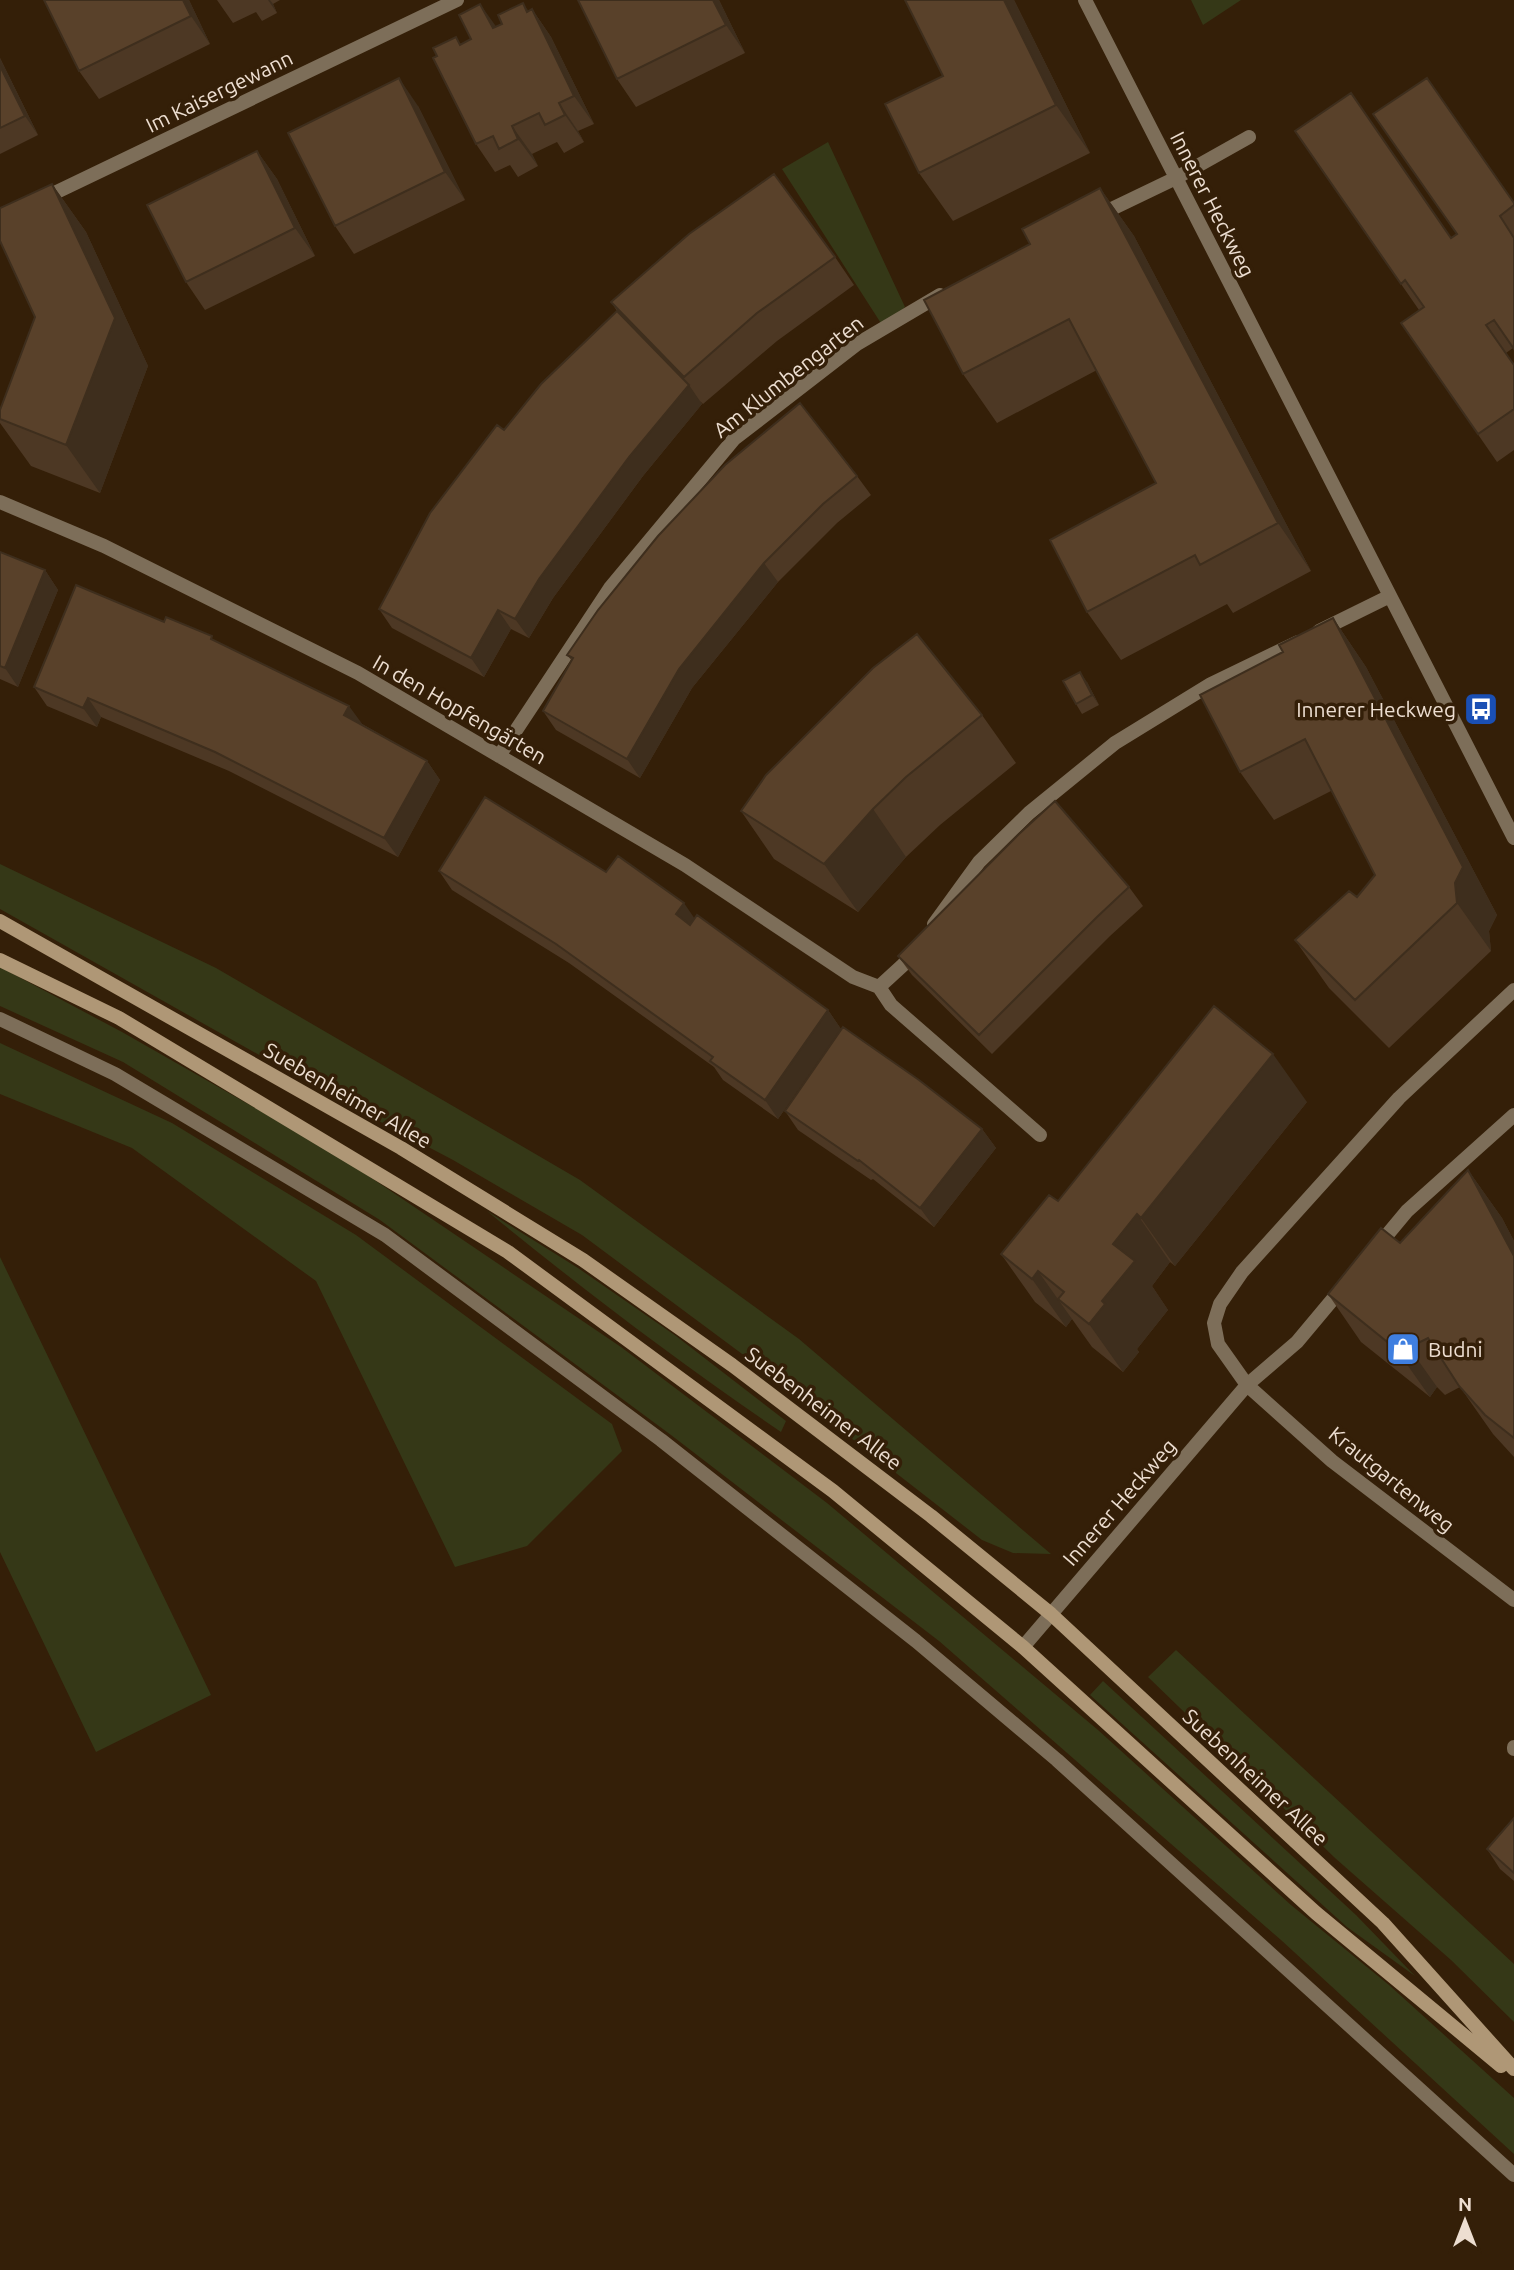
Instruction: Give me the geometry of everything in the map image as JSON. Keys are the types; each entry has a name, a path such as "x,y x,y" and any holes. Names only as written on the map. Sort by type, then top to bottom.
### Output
{"main road":[{"name":"Suebenheimer Allee","path":"0,921 401,1148 583,1260 732,1365 931,1516 1051,1614 1383,1923 1514,2070"},
{"path":"0,960 118,1018 508,1252 834,1491 1023,1647 1316,1913 1514,2076"}],"street":[{"name":"Im Kaisergewann","path":"25,207 457,0"},
{"name":"Innerer Heckweg","path":"1085,0 1514,838"},
{"path":"1091,219 1177,178 1249,137"},
{"name":"Am Klumbengarten","path":"499,756 610,588 734,439 857,344 949,290"},
{"name":"In den Hopfengärten","path":"0,502 104,546 358,673 685,865 853,977 879,987 891,1006 1040,1135"},
{"path":"879,987 904,965 979,863 1029,813 1115,743 1212,684 1390,596"},
{"path":"1247,1385 1218,1345 1214,1323 1220,1304 1242,1272 1399,1098 1514,990"},
{"path":"0,1019 115,1074 385,1235 661,1440 916,1641 1057,1760 1514,2175"},
{"name":"Innerer Heckweg","path":"1023,1647 1247,1385 1297,1342 1407,1211 1514,1115"},
{"name":"Krautgartenweg","path":"1247,1385 1332,1461 1514,1600"}],"green space":[{"path":"1191,0 1241,0 1203,25"},
{"path":"828,142 905,307 884,328 782,169"},
{"path":"0,864 216,968 580,1180 799,1339 1051,1554 1013,1553 982,1540 765,1371 582,1235 453,1160 339,1100 0,909"},
{"path":"0,967 122,1032 336,1154 621,1347 827,1503 1098,1730 1291,1905 1389,1985 1514,2098 1514,2154 1281,1940 939,1641 671,1435 380,1220 123,1062 0,1006"},
{"path":"0,1043 172,1123 356,1235 612,1424 622,1451 527,1546 455,1567 316,1281 132,1148 0,1094"},
{"path":"487,1211 578,1268 676,1336 786,1421 781,1432 632,1325"},
{"path":"0,1257 211,1695 96,1752 0,1552"},
{"path":"1176,1650 1514,1964 1514,2022 1451,1960 1335,1858 1148,1677"},
{"path":"1103,1681 1356,1915 1415,1976 1347,1927 1090,1695"}],"building":[{"path":"44,0 183,0 191,16 79,71"},
{"path":"578,0 713,0 726,25 617,79"},
{"path":"905,0 1004,0 1056,105 919,173 885,104 943,76"},
{"path":"523,3 527,12 532,9 574,96 559,103 565,115 545,125 539,113 512,126 518,139 499,149 493,136 476,144 433,58 437,56 433,48 456,37 460,45 471,39 459,15 480,4 493,28 502,24 498,15"},
{"path":"0,66 25,116 0,128"},
{"path":"399,78 445,172 335,226 288,133"},
{"path":"1427,78 1514,203 1500,216 1514,238 1514,349 1494,320 1486,325 1514,365 1514,409 1478,434 1401,323 1424,307 1405,280 1401,284 1295,131 1351,93 1451,238 1457,234 1373,114"},
{"path":"257,151 295,228 186,282 147,205"},
{"path":"774,174 835,257 757,313 684,377 611,302 689,234"},
{"path":"52,184 115,318 66,445 0,419 0,410 35,317 0,241 0,208"},
{"path":"1100,188 1278,523 1200,565 1195,555 1087,612 1050,540 1156,483 1069,319 963,374 924,300 1030,244 1022,229"},
{"path":"617,311 689,385 629,457 539,579 515,619 498,610 471,658 379,609 430,513 497,425 504,430 541,384"},
{"path":"800,403 857,476 823,504 764,563 679,669 627,759 543,711 573,658 567,655 598,610 658,536 725,465"},
{"path":"0,552 45,570 5,668 0,666"},
{"path":"76,585 164,622 166,617 212,636 211,639 349,706 344,715 427,761 384,838 215,752 88,698 83,708 34,687"},
{"path":"1333,618 1463,867 1455,883 1457,903 1355,1000 1295,940 1349,891 1357,897 1375,875 1305,739 1240,772 1200,695 1283,652 1279,645"},
{"path":"917,634 982,715 906,777 824,864 741,811 766,775 873,668"},
{"path":"1080,672 1092,695 1076,704 1063,681"},
{"path":"485,797 606,872 618,856 684,903 676,914 690,925 697,915 828,1010 765,1100 710,1061 713,1057 556,944 439,871"},
{"path":"1055,801 1129,887 979,1035 898,956"},
{"path":"1214,1006 1273,1054 1141,1218 1137,1214 1113,1244 1135,1261 1102,1301 1105,1304 1089,1324 1058,1299 1064,1292 1038,1271 1032,1279 1001,1254 1049,1195 1058,1201"},
{"path":"843,1027 919,1080 982,1129 920,1208 859,1160 785,1111"},
{"path":"1468,1170 1514,1256 1514,1438 1485,1415 1459,1386 1428,1338 1412,1346 1403,1339 1396,1349 1328,1294 1381,1228 1400,1243"},
{"path":"1514,1818 1514,1873 1487,1849"}],"place":[{"name":"Innerer Heckweg","path":"1481,709"},
{"name":"Budni","path":"1403,1349"}]}
